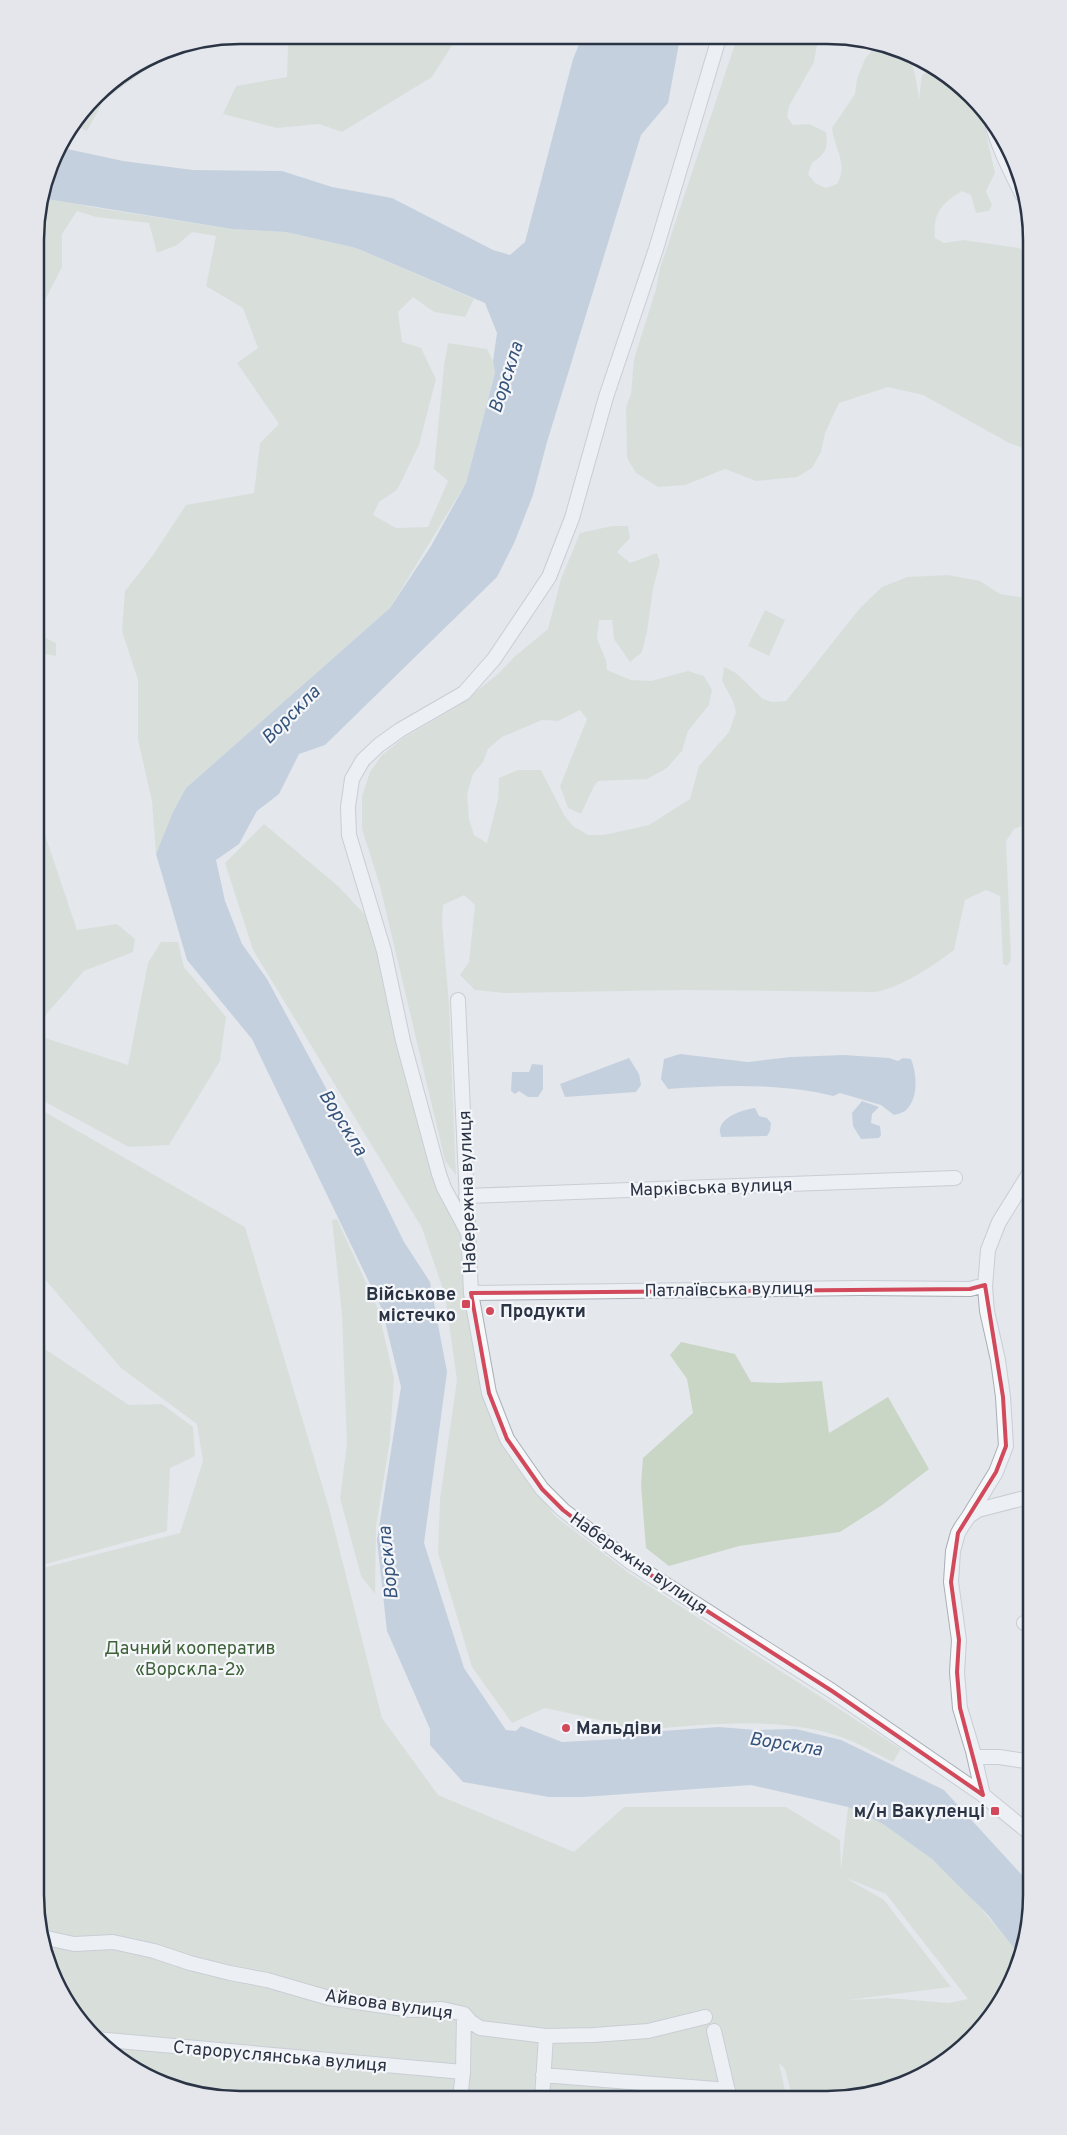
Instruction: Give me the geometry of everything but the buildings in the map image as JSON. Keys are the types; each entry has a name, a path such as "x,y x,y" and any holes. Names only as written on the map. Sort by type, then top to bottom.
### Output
{"street":[{"path":"467,1231 444,1188 439,1174 403,1041 384,951 349,835 348,807 352,779 363,760 378,745 464,693 494,659 549,577 572,518 606,397 656,249 717,44"},
{"name":"Набережна вулиця","path":"458,1000 471,1293 486,1380 507,1439 542,1488 563,1510 629,1561 832,1691 983,1795 1023,1827"},
{"name":"Марківська вулиця","path":"466,1196 955,1178"},
{"path":"983,1795 975,1757 960,1708 957,1672 959,1640 951,1582 953,1552 958,1533 996,1472 1006,1446 1003,1397 995,1343 989,1325 985,1285 988,1250 992,1238 1011,1200 1023,1182"},
{"name":"Патлаївська вулиця","path":"471,1293 861,1288 970,1289 985,1285"},
{"path":"969,1516 988,1505 1023,1498"},
{"path":"975,1757 999,1757 1023,1761"},
{"name":"Айвова вулиця","path":"49,1938 74,1944 113,1942 154,1951 214,1969 268,1980 329,1998 411,2010 442,2009 464,2014 470,2022 480,2028 546,2036 648,2031 705,2017"},
{"path":"461,2091 464,2014"},
{"path":"714,2031 728,2091"},
{"path":"543,2091 546,2036"},
{"name":"Староруслянська вулиця","path":"108,2041 463,2072"},
{"path":"544,2074 694,2091"}],"highlighted area":[{"path":"985,1285 1003,1397 1006,1446 996,1472 958,1533 951,1582 959,1640 957,1672 960,1708 983,1795 832,1691 629,1561 563,1510 542,1489 507,1439 489,1393 471,1293 970,1289"}],"green space":[{"path":"288,44 453,44 432,77 342,132 319,124 277,128 223,114 236,86 287,77"},
{"path":"735,44 817,44 814,62 789,106 787,117 793,125 809,124 826,132 827,143 825,150 812,163 808,174 815,183 826,188 837,184 842,170 832,128 855,94 857,79 865,59 873,49 911,63 919,99 922,75 927,71 957,92 983,120 995,173 986,191 992,205 989,211 976,213 971,195 962,191 949,200 940,210 935,222 935,238 944,243 963,240 1019,248 1023,252 1023,448 1009,443 923,395 888,387 839,403 825,433 821,452 812,468 797,477 756,481 725,469 685,485 658,487 636,473 627,458 626,407 631,394 634,359 656,289 660,268"},
{"path":"154,63 104,100 87,131 79,127 92,110 120,84"},
{"path":"49,197 91,207 232,229 286,232 356,248 474,299 465,317 434,312 413,297 398,312 402,342 421,348 436,379 419,445 397,490 379,502 373,515 396,528 428,527 448,481 434,469 444,365 448,343 487,349 493,361 495,373 466,483 390,608 186,788 156,854 152,801 138,740 138,680 122,631 125,591 153,555 186,505 254,493 260,443 279,424 237,363 258,348 243,308 206,286 216,236 192,232 177,245 157,253 149,223 96,217 77,211 62,234 62,267 46,298 44,298 44,227"},
{"path":"612,526 628,526 630,538 617,552 630,563 657,553 660,562 653,589 642,652 630,662 614,639 612,620 599,620 597,639 606,660 607,670 631,680 651,681 688,671 704,676 712,690 709,705 688,731 682,751 667,768 647,779 598,781 581,814 568,808 560,786 587,719 580,710 558,721 542,720 502,737 488,749 483,762 473,774 467,794 469,819 474,835 487,843 498,799 499,778 518,770 541,770 564,815 573,826 588,835 604,835 649,825 690,799 699,766 729,732 736,712 733,701 722,681 724,667 736,673 763,699 772,702 786,701 860,608 882,587 907,577 948,575 980,581 1000,594 1023,598 1023,825 1014,829 1006,841 1011,960 1007,966 1003,964 1000,896 986,890 965,900 954,950 905,982 874,992 684,990 505,993 475,990 460,975 469,962 475,905 464,895 443,905 442,922 449,1004 456,1175 445,1161 380,886 362,829 362,796 370,772 382,755 402,739 458,706 498,674 514,657 548,629 561,579 580,533"},
{"path":"765,610 785,620 769,656 748,646"},
{"path":"44,637 56,643 56,656 44,654"},
{"path":"264,824 338,886 368,918 433,1179 462,1237 487,1403 505,1449 555,1516 629,1573 901,1749 893,1762 841,1737 816,1730 789,1726 761,1724 704,1725 622,1732 609,1722 545,1708 512,1723 472,1667 438,1553 440,1499 457,1380 445,1295 422,1228 253,950 225,863"},
{"path":"44,832 77,930 117,924 135,939 133,952 84,971 44,1017"},
{"path":"161,942 178,942 184,967 226,1017 220,1061 169,1145 129,1147 44,1101 44,1038 128,1065 148,963"},
{"name":"Дачний кооператив «Ворскла-2»","path":"44,1112 245,1227 329,1508 382,1718 438,1795 574,1852 624,1807 786,1807 840,1840 841,1869 848,1807 883,1824 902,1836 939,1865 973,1900 1016,1950 1003,1982 983,2015 957,2043 914,2071 878,2085 840,2091 791,2091 785,2069 779,2063 785,2091 227,2091 189,2085 177,2081 153,2071 120,2051 92,2025 70,1993 54,1958 45,1921 44,1568 180,1533 203,1461 197,1424 121,1368 44,1278","holes":["846,1878 886,1894 968,1999 949,2003 888,1998 848,2000 951,1987 884,1900"]},
{"path":"337,1219 378,1309 394,1378 390,1440 376,1527 375,1594 361,1576 340,1498 347,1444 342,1315 332,1220"},
{"path":"681,1342 735,1354 751,1382 822,1381 829,1433 888,1397 929,1469 882,1505 840,1532 739,1546 669,1566 646,1548 641,1485 643,1458 693,1413 687,1379 670,1355"},
{"path":"44,1348 129,1405 162,1404 193,1427 195,1456 170,1468 167,1531 44,1565"}],"water":[{"name":"Ворскла","path":"579,44 679,44 668,103 641,135 547,442 533,495 515,541 497,577 325,745 299,754 279,794 257,811 239,844 216,860 225,901 242,944 267,979 354,1140 404,1242 430,1282 447,1372 424,1543 464,1668 506,1730 516,1731 521,1726 562,1742 618,1739 634,1733 719,1727 756,1730 796,1729 841,1740 944,1790 1023,1876 1022,1921 1016,1950 988,1915 932,1859 883,1824 848,1807 751,1785 583,1797 549,1797 463,1782 430,1745 430,1729 387,1631 377,1540 401,1387 382,1309 252,1039 187,960 156,854 173,812 186,788 390,608 431,546 466,483 495,373 493,361 497,333 485,303 356,248 286,232 232,229 48,199 54,177 64,153 66,149 123,161 193,170 282,171 332,187 392,198 493,250 510,255 525,242 573,59"},
{"path":"680,1054 748,1062 791,1057 844,1055 889,1058 898,1061 903,1058 911,1059 915,1072 915,1093 910,1106 905,1111 894,1115 881,1105 840,1093 833,1096 793,1089 751,1086 668,1089 661,1079 664,1059"},
{"path":"629,1058 639,1074 641,1085 636,1092 565,1097 560,1084"},
{"path":"532,1064 543,1065 543,1089 538,1097 528,1097 519,1091 515,1094 511,1091 512,1072 529,1072"},
{"path":"862,1101 879,1107 872,1114 871,1123 880,1126 881,1135 879,1138 861,1139 853,1126 852,1113"},
{"path":"755,1108 759,1116 767,1118 771,1123 767,1136 721,1137 720,1130 725,1120 740,1112"}],"place":[{"name":"Військове містечко","path":"466,1304"},
{"name":"Продукти","path":"490,1311"},
{"name":"Мальдіви","path":"566,1728"},
{"name":"м/н Вакуленці","path":"995,1811"}]}
